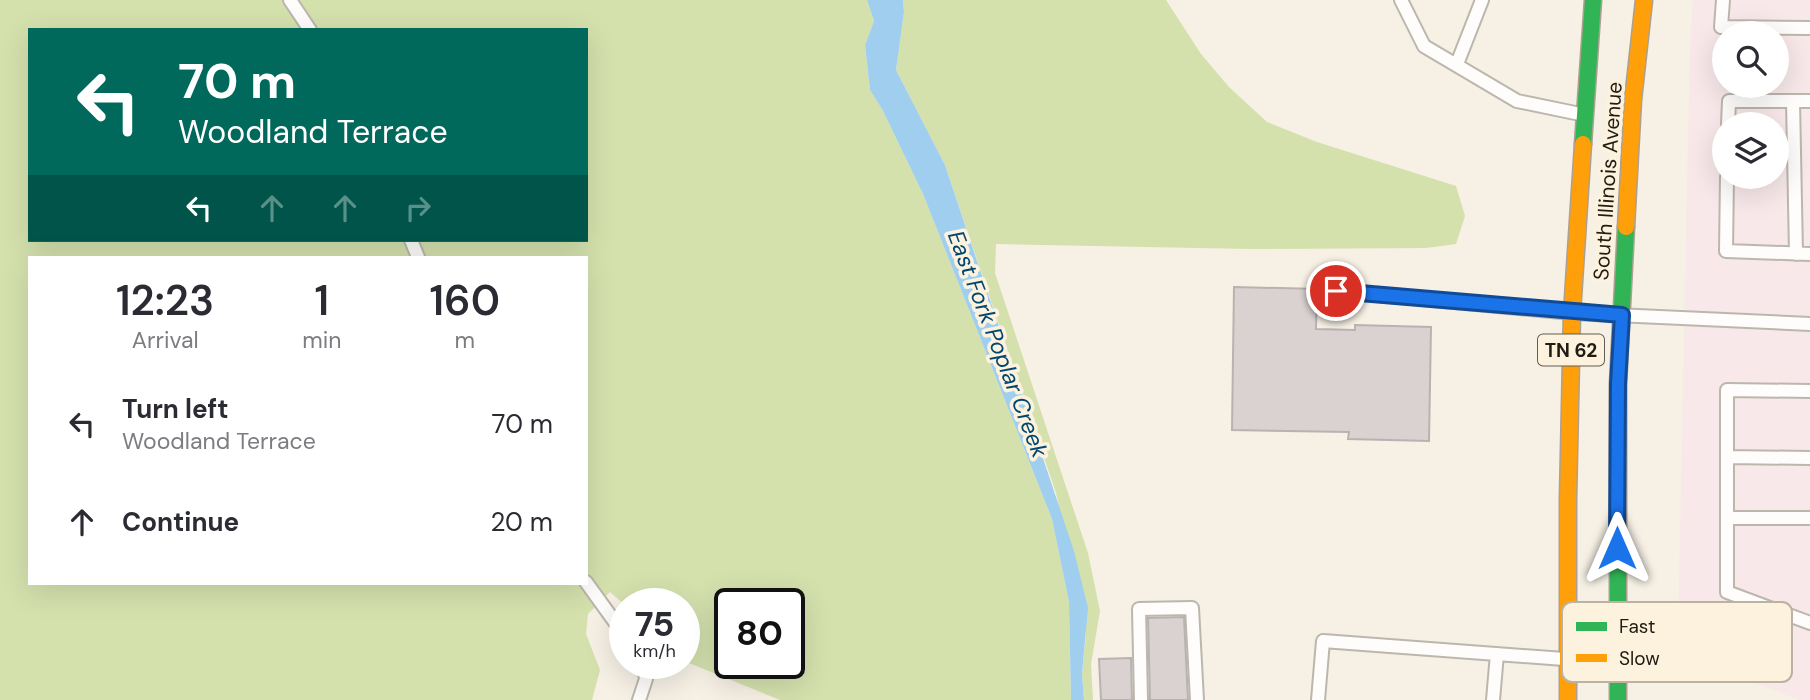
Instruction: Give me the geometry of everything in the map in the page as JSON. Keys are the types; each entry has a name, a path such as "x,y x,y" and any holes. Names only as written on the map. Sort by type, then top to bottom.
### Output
{"highway":[{"name":"South Illinois Avenue","path":"1568,602 1567,499 1572,313 1593,0"},
{"name":"South Illinois Avenue","path":"1618,602 1618,384 1633,100 1644,0"},
{"name":"South Illinois Avenue","path":"1569,682 1569,700"},
{"name":"South Illinois Avenue","path":"1618,682 1618,700"}],"lane":[{"path":"290,0 309,28"},
{"path":"1401,0 1424,46 1517,101 1584,115"},
{"path":"1457,64 1482,0"},
{"path":"1723,0 1721,27 1810,28"},
{"path":"1728,112 1728,101 1810,101"},
{"path":"1793,101 1796,254"},
{"path":"1727,189 1726,251 1810,254"},
{"path":"1336,291 1572,313 1810,324"},
{"path":"1754,602 1727,592 1727,390 1810,391"},
{"path":"1728,457 1810,458"},
{"path":"1727,518 1810,517"},
{"path":"588,585 609,614"},
{"path":"1141,700 1139,609 1192,608 1197,700"},
{"path":"1792,616 1810,623"},
{"path":"1318,700 1323,641 1562,659"},
{"path":"1493,700 1497,654"},
{"path":"639,700 646,679"}],"shaded area":[{"path":"1693,0 1810,0 1810,700 1799,700 1753,682 1792,682 1792,602 1679,602"}],"green space":[{"path":"0,0 867,0 874,21 865,45 870,90 923,194 1052,519 1069,602 1071,700 780,700 728,679 805,679 805,588 714,588 714,673 700,668 700,588 609,588 609,593 588,614 586,634 600,670 592,700 0,700"},
{"path":"903,0 1166,0 1201,54 1229,87 1267,122 1317,142 1456,186 1465,216 1456,244 1426,248 1250,249 996,244 995,273 1088,553 1100,611 1091,664 1093,700 1084,700 1082,674 1086,634 1056,493 945,165 896,70 904,12"}],"water":[{"name":"East Fork Poplar Creek","path":"867,0 903,0 904,12 896,70 945,165 1074,551 1088,608 1082,674 1084,700 1071,700 1069,602 1052,519 923,194 870,90 865,45 874,21"}],"building":[{"path":"1234,287 1317,289 1316,329 1355,330 1355,325 1431,327 1429,441 1348,439 1349,432 1232,430"},
{"path":"1184,617 1188,700 1150,700 1148,618"},
{"path":"1131,658 1132,700 1101,700 1099,659"}],"traffic: fast":[{"path":"1583,144 1593,0"},
{"path":"1618,602 1618,384 1626,227"},
{"path":"1618,682 1618,700"}],"traffic: slow":[{"path":"1626,227 1633,100 1644,0"},
{"path":"1568,602 1572,313 1583,144"},
{"path":"1568,682 1568,700"}],"route":[{"path":"1336,291 1572,313 1622,315 1618,384 1617,548"}]}
